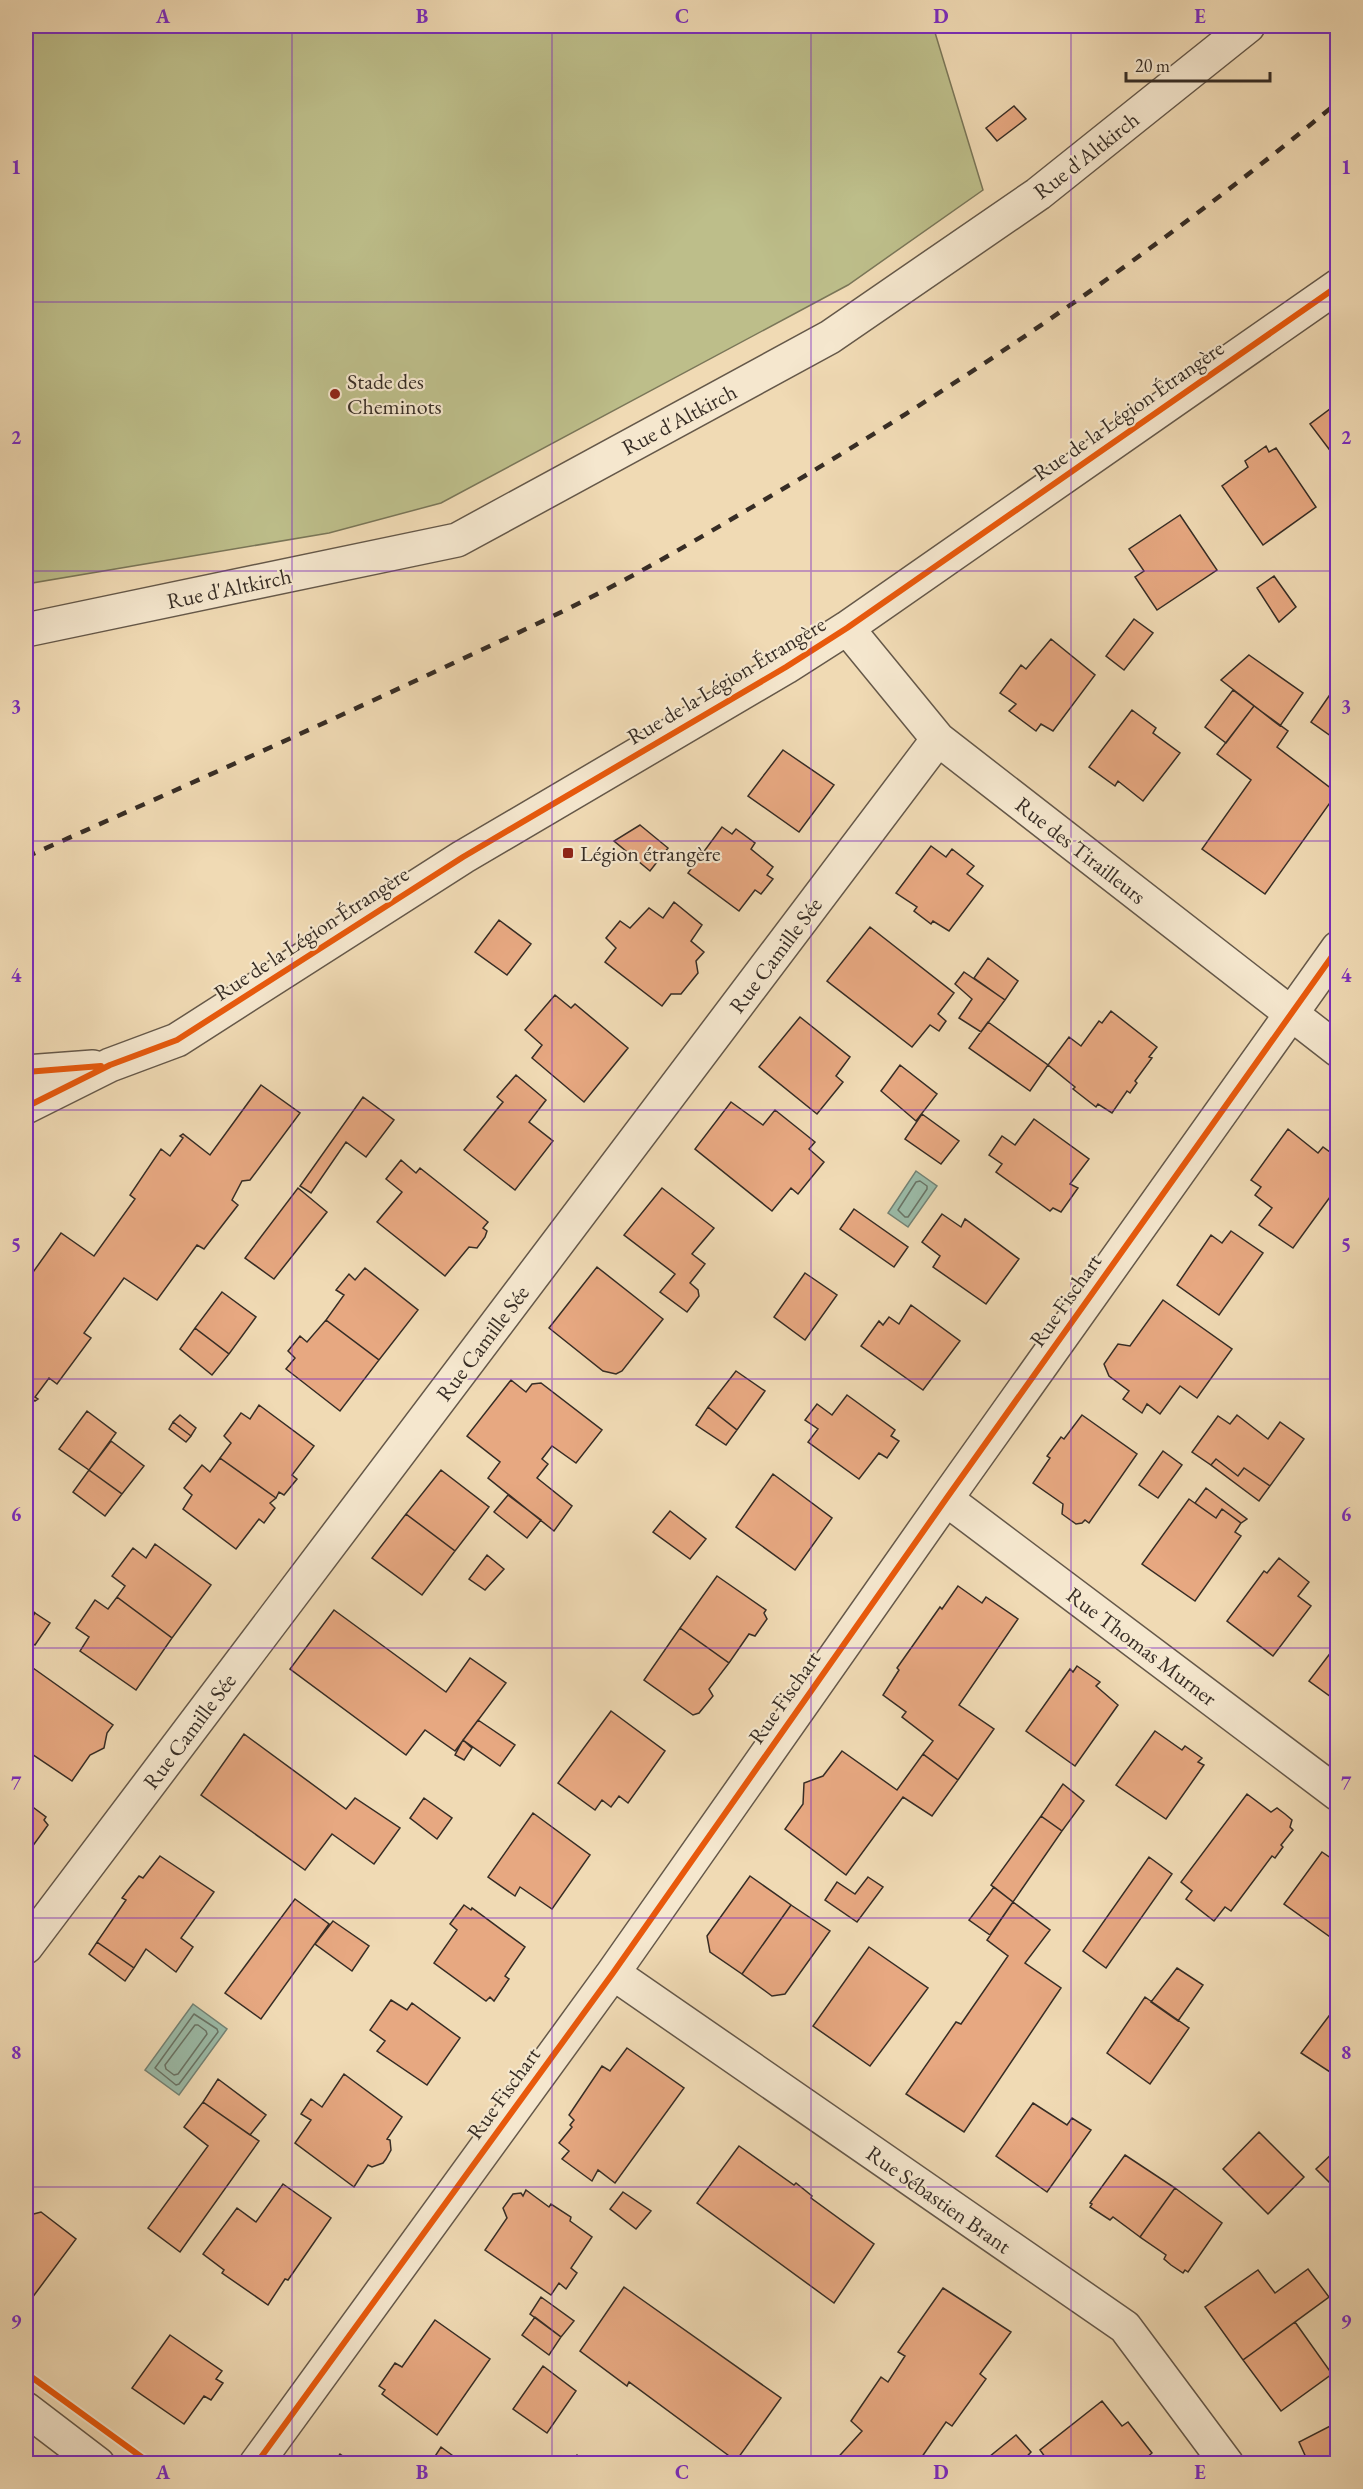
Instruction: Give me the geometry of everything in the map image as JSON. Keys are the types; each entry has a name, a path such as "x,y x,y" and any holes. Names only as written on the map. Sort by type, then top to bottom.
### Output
{"street":[{"name":"Rue d'Altkirch","path":"26,630 457,540 830,337 1038,194 1248,26"},
{"name":"Rue de la Légion Étrangère","path":"26,1107 110,1065 177,1040 463,857 786,667 847,628 1338,286"},
{"name":"Rue des Tirailleurs","path":"847,628 938,739 1338,1050"},
{"name":"Rue Camille Sée","path":"26,1947 938,739"},
{"name":"Rue Fischart","path":"256,2463 613,1973 946,1498 1338,948"},
{"name":"Rue de la Légion Étrangère","path":"26,1072 110,1065"},
{"name":"Rue Thomas Murner","path":"946,1498 1338,1794"},
{"name":"Rue Sébastien Brant","path":"613,1973 1125,2327 1227,2463"},
{"path":"26,2409 98,2463"}],"green space":[{"name":"Stade des Cheminots","path":"26,26 933,26 983,190 848,285 441,503 329,533 26,584"}],"water":[{"path":"916,1171 937,1186 908,1227 888,1213"},
{"path":"193,2004 227,2029 179,2095 145,2070"}],"building":[{"path":"1014,106 1026,119 997,141 986,128"},
{"path":"1338,403 1338,461 1310,424"},
{"path":"1266,446 1269,452 1276,448 1316,507 1263,545 1222,486 1248,467 1245,461"},
{"path":"1180,515 1217,570 1157,610 1135,577 1144,571 1129,549"},
{"path":"1274,576 1296,607 1279,622 1257,588"},
{"path":"1134,619 1153,633 1124,670 1106,656"},
{"path":"1051,639 1095,675 1053,731 1041,724 1036,731 1009,711 1016,704 1000,693 1021,665 1026,669"},
{"path":"1249,655 1303,693 1280,726 1221,680"},
{"path":"1338,683 1338,741 1311,722"},
{"path":"1233,690 1254,706 1226,743 1205,727"},
{"path":"1254,706 1288,731 1277,747 1337,793 1265,894 1202,849 1251,780 1217,754"},
{"path":"1132,710 1156,728 1153,733 1180,753 1143,801 1118,781 1115,786 1089,767"},
{"path":"783,750 834,785 799,832 748,796"},
{"path":"640,825 668,848 650,871 614,841"},
{"path":"722,827 732,834 736,829 755,843 751,849 773,867 767,875 773,879 761,894 755,890 739,911 688,873"},
{"path":"931,846 946,857 952,849 974,866 967,874 983,886 949,931 933,921 931,924 914,911 917,907 896,893"},
{"path":"674,902 702,925 691,941 704,952 696,961 698,973 681,994 671,994 662,1006 605,962 616,948 606,938 620,921 630,928 649,908 663,918"},
{"path":"499,920 531,944 507,975 475,952"},
{"path":"870,927 954,993 938,1014 946,1021 939,1031 930,1025 912,1047 827,981"},
{"path":"988,958 1018,981 1005,1000 974,978"},
{"path":"964,972 1005,1000 981,1032 959,1018 972,999 955,984"},
{"path":"555,995 571,1008 575,1004 628,1048 584,1102 532,1058 542,1045 525,1030"},
{"path":"1111,1011 1157,1047 1135,1081 1137,1083 1130,1093 1127,1091 1112,1113 1098,1104 1096,1107 1048,1065 1069,1037 1081,1046 1099,1021 1102,1023"},
{"path":"800,1017 850,1057 836,1076 843,1082 817,1114 759,1067"},
{"path":"988,1022 1048,1065 1030,1091 969,1048"},
{"path":"900,1065 937,1094 916,1121 881,1091"},
{"path":"516,1075 546,1100 529,1122 553,1141 515,1190 464,1150 503,1102 497,1097"},
{"path":"261,1085 300,1113 250,1180 242,1181 232,1200 238,1205 204,1249 197,1245 157,1300 124,1278 84,1333 91,1338 57,1384 49,1378 35,1397 38,1399 35,1401 26,1394 26,1282 61,1233 94,1256 135,1199 130,1195 161,1149 170,1156 183,1138 180,1136 183,1134 210,1155"},
{"path":"363,1097 394,1120 366,1157 346,1142 311,1193 300,1186"},
{"path":"731,1102 763,1125 775,1110 815,1142 809,1149 824,1162 798,1194 791,1188 772,1211 695,1149"},
{"path":"922,1114 959,1141 941,1164 905,1139"},
{"path":"1034,1119 1089,1159 1070,1184 1078,1188 1061,1212 1053,1208 1050,1211 996,1172 1002,1164 989,1155 1002,1136 1015,1145"},
{"path":"1288,1129 1318,1153 1323,1147 1338,1158 1338,1186 1293,1248 1259,1225 1272,1208 1255,1195 1261,1187 1251,1180"},
{"path":"401,1160 416,1173 420,1168 488,1222 483,1228 487,1231 485,1237 477,1248 469,1247 445,1276 377,1222 402,1192 386,1179"},
{"path":"298,1188 327,1212 274,1279 245,1258"},
{"path":"662,1188 714,1228 692,1254 705,1264 690,1283 698,1290 699,1296 687,1312 660,1292 675,1274 624,1235"},
{"path":"854,1209 908,1247 894,1267 840,1229"},
{"path":"942,1214 961,1227 965,1219 1019,1259 986,1304 933,1267 940,1256 922,1242"},
{"path":"1231,1231 1263,1253 1219,1315 1177,1285 1211,1235 1222,1243"},
{"path":"597,1267 663,1319 622,1371 616,1374 603,1371 549,1328"},
{"path":"365,1268 418,1310 379,1360 326,1320 344,1295 336,1290 349,1274 355,1280"},
{"path":"805,1273 837,1295 805,1340 774,1317"},
{"path":"222,1292 256,1317 229,1354 195,1328"},
{"path":"1163,1300 1232,1349 1197,1398 1180,1386 1160,1414 1147,1404 1142,1413 1123,1399 1129,1391 1109,1376 1104,1364 1118,1344 1130,1346"},
{"path":"911,1305 960,1341 923,1390 861,1346 879,1321 883,1325 889,1317 899,1324"},
{"path":"326,1320 379,1360 340,1411 286,1369 295,1358 288,1351 300,1336 307,1342"},
{"path":"195,1328 229,1354 212,1375 180,1349"},
{"path":"736,1371 765,1391 737,1430 708,1407"},
{"path":"511,1380 526,1392 532,1384 541,1383 602,1430 576,1463 552,1446 542,1459 548,1464 537,1478 572,1506 554,1531 488,1478 500,1462 467,1436"},
{"path":"847,1395 895,1430 891,1436 899,1441 887,1458 879,1453 859,1479 808,1442 818,1429 805,1420 817,1404 832,1415"},
{"path":"259,1405 314,1446 292,1475 297,1479 284,1495 279,1492 276,1498 220,1458 231,1443 224,1436 241,1413 250,1419"},
{"path":"708,1407 737,1430 726,1445 696,1425"},
{"path":"87,1411 116,1433 89,1470 59,1449"},
{"path":"180,1415 196,1428 191,1436 173,1422"},
{"path":"1082,1415 1137,1454 1089,1523 1085,1520 1076,1524 1062,1514 1063,1504 1033,1483 1050,1458 1047,1456 1061,1437 1064,1439"},
{"path":"1237,1415 1268,1439 1280,1422 1304,1439 1270,1486 1244,1468 1238,1476 1216,1459 1211,1465 1192,1452 1218,1416 1230,1424"},
{"path":"173,1422 191,1436 186,1442 169,1429"},
{"path":"111,1441 144,1466 122,1494 89,1470"},
{"path":"1163,1451 1182,1465 1158,1498 1139,1485"},
{"path":"220,1458 276,1498 270,1503 275,1508 264,1523 259,1519 236,1549 183,1509 192,1495 184,1488 202,1465 210,1472"},
{"path":"1216,1459 1238,1476 1244,1468 1270,1486 1259,1501 1211,1465"},
{"path":"89,1470 122,1494 105,1516 73,1492"},
{"path":"441,1470 489,1507 455,1551 406,1514"},
{"path":"773,1474 832,1518 795,1570 736,1527"},
{"path":"1206,1488 1247,1519 1241,1523 1222,1509 1216,1518 1195,1503"},
{"path":"508,1495 541,1520 527,1538 494,1512"},
{"path":"1189,1499 1216,1518 1222,1509 1241,1523 1235,1532 1241,1536 1195,1601 1142,1564"},
{"path":"670,1511 706,1539 690,1559 653,1532"},
{"path":"406,1514 455,1551 422,1595 372,1558"},
{"path":"155,1544 211,1585 172,1638 117,1597 125,1586 112,1576 133,1548 146,1558"},
{"path":"487,1555 504,1569 485,1590 469,1579"},
{"path":"1279,1558 1309,1582 1298,1596 1311,1606 1273,1656 1227,1621 1264,1571 1267,1573"},
{"path":"717,1576 766,1610 764,1613 767,1619 755,1636 749,1634 729,1663 680,1628"},
{"path":"958,1586 982,1603 986,1597 1018,1619 959,1705 994,1729 958,1780 923,1754 933,1741 902,1717 906,1712 883,1695 899,1670 897,1668 940,1607 942,1609"},
{"path":"117,1597 172,1638 136,1690 80,1651 89,1637 76,1628 95,1600 108,1609"},
{"path":"26,1606 35,1613 26,1626"},
{"path":"334,1610 446,1692 470,1658 506,1683 455,1751 425,1730 406,1755 290,1669"},
{"path":"35,1613 50,1623 35,1645 26,1639 26,1626"},
{"path":"680,1628 729,1663 709,1689 713,1696 699,1713 693,1715 644,1680"},
{"path":"1338,1643 1338,1702 1309,1681"},
{"path":"26,1663 113,1725 107,1733 104,1748 90,1755 72,1781 26,1750"},
{"path":"1077,1666 1100,1682 1096,1686 1118,1705 1075,1766 1026,1731 1070,1669 1073,1672"},
{"path":"611,1711 665,1751 628,1803 619,1796 611,1807 602,1800 595,1810 558,1783"},
{"path":"478,1720 515,1745 500,1766 463,1740"},
{"path":"1155,1731 1182,1750 1185,1746 1202,1758 1198,1762 1204,1765 1166,1819 1116,1785"},
{"path":"244,1734 346,1809 355,1798 400,1828 374,1864 332,1834 305,1870 201,1795"},
{"path":"463,1740 472,1748 464,1760 455,1755"},
{"path":"842,1751 897,1790 923,1754 958,1780 932,1816 903,1797 846,1875 785,1829 803,1804 804,1783 823,1776"},
{"path":"1063,1784 1084,1801 1062,1831 1041,1816"},
{"path":"1247,1794 1271,1812 1277,1808 1285,1814 1292,1820 1290,1827 1293,1830 1281,1845 1283,1847 1275,1858 1272,1856 1231,1911 1225,1907 1214,1921 1186,1899 1192,1891 1181,1882"},
{"path":"424,1798 452,1818 437,1839 410,1818"},
{"path":"26,1802 46,1817 44,1820 48,1825 32,1847 28,1844 26,1847"},
{"path":"533,1813 590,1855 552,1909 520,1887 515,1896 488,1877"},
{"path":"1041,1816 1062,1831 1013,1902 991,1885"},
{"path":"1322,1852 1338,1863 1338,1932 1333,1939 1284,1904"},
{"path":"160,1856 214,1892 181,1938 193,1947 176,1972 146,1949 134,1968 97,1942 126,1900 122,1898 139,1876 143,1878"},
{"path":"1149,1857 1172,1874 1106,1968 1083,1951"},
{"path":"750,1876 791,1905 742,1974 710,1952 707,1936"},
{"path":"868,1877 883,1887 857,1922 825,1900 837,1882 855,1894"},
{"path":"994,1887 1013,1902 990,1935 969,1920"},
{"path":"295,1899 329,1924 261,2019 225,1993"},
{"path":"1013,1902 1050,1930 1025,1963 1061,1988 964,2132 906,2094 956,2022 961,2024 1008,1956 987,1940"},
{"path":"464,1905 471,1910 472,1908 525,1947 505,1976 509,1979 494,2001 490,1997 486,2001 434,1963 457,1930 450,1924"},
{"path":"791,1905 830,1931 785,1994 772,1996 742,1974"},
{"path":"333,1921 369,1946 352,1971 315,1944"},
{"path":"97,1942 134,1968 125,1981 89,1954"},
{"path":"869,1947 928,1988 870,2066 813,2026"},
{"path":"1177,1968 1203,1985 1178,2021 1151,2002"},
{"path":"1145,1997 1189,2028 1150,2084 1107,2053"},
{"path":"391,2000 407,2010 412,2003 460,2038 427,2085 377,2051 385,2041 370,2030"},
{"path":"1338,2004 1338,2063 1330,2072 1301,2053"},
{"path":"627,2048 684,2088 615,2183 598,2170 592,2181 562,2159 569,2151 559,2143 572,2127 570,2125 574,2120 569,2115 602,2066 610,2071"},
{"path":"344,2074 402,2117 387,2139 390,2140 391,2150 386,2159 383,2163 372,2167 368,2165 354,2187 295,2143 311,2120 301,2114 311,2099 322,2107"},
{"path":"218,2079 266,2115 250,2135 203,2102"},
{"path":"203,2102 259,2141 180,2252 148,2228 208,2146 184,2127"},
{"path":"1033,2103 1067,2125 1072,2118 1091,2130 1047,2192 996,2156"},
{"path":"1259,2132 1304,2177 1268,2214 1223,2169"},
{"path":"739,2146 794,2185 796,2183 812,2196 811,2198 874,2244 834,2303 697,2203"},
{"path":"1338,2148 1338,2191 1316,2169"},
{"path":"1125,2155 1175,2188 1140,2237 1113,2217 1110,2220 1090,2207 1092,2204 1090,2203"},
{"path":"283,2184 331,2218 268,2305 222,2273 224,2270 203,2254 237,2208 256,2222"},
{"path":"1175,2188 1222,2223 1188,2272 1185,2270 1183,2273 1164,2259 1166,2255 1140,2237"},
{"path":"526,2190 549,2207 551,2204 571,2217 570,2221 592,2237 571,2268 577,2273 566,2289 559,2283 551,2295 485,2250 507,2218 503,2208 513,2194 521,2193 523,2196"},
{"path":"623,2192 651,2211 636,2229 610,2209"},
{"path":"41,2212 76,2239 26,2306 26,2225 30,2215"},
{"path":"1308,2269 1329,2297 1243,2360 1205,2307 1258,2270 1275,2293"},
{"path":"624,2287 781,2398 736,2461 629,2382 627,2386 580,2351"},
{"path":"943,2288 1011,2332 980,2374 986,2379 952,2426 946,2422 917,2464 904,2458 903,2464 832,2464 862,2431 851,2421 881,2377 888,2382 905,2356 898,2352"},
{"path":"541,2297 574,2321 561,2337 530,2314"},
{"path":"535,2317 561,2337 549,2355 522,2335"},
{"path":"435,2320 490,2359 437,2435 382,2394 385,2390 379,2386 395,2363 402,2367"},
{"path":"1295,2322 1332,2374 1281,2411 1243,2360"},
{"path":"170,2335 222,2371 216,2379 223,2383 211,2400 204,2396 184,2424 132,2388"},
{"path":"543,2366 576,2391 547,2433 513,2409"},
{"path":"1102,2401 1122,2426 1128,2422 1152,2453 1139,2464 1050,2464 1040,2450"},
{"path":"1338,2422 1338,2464 1309,2464 1299,2442"},
{"path":"1016,2435 1031,2452 1020,2464 998,2464 989,2457"},
{"path":"441,2447 464,2464 430,2464"},
{"path":"340,2454 354,2464 333,2464"},
{"path":"577,2455 589,2464 571,2464"}],"railway":[{"path":"26,857 523,631 602,592 686,546 854,446 997,355 1205,208 1338,102"}],"cycle path":[{"path":"26,1107 110,1065 177,1040 463,857 786,667 847,628 1338,286"},
{"path":"256,2464 613,1973 946,1499 1338,948"},
{"path":"26,1072 101,1066"},
{"path":"26,2373 151,2464"}],"place":[{"name":"Stade des Cheminots","path":"335,394"},
{"name":"Légion étrangère","path":"568,853"}]}
